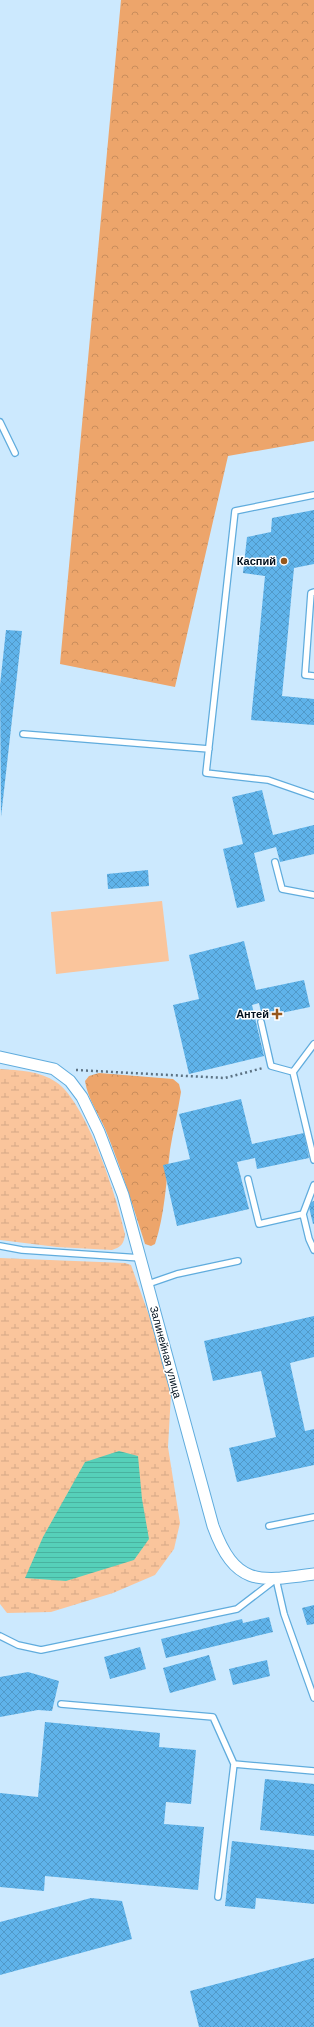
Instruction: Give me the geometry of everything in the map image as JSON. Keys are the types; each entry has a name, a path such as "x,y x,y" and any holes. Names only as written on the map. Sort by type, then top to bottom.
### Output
{"street":[{"path":"0,1057 54,1069"},
{"name":"Залинейная улица","path":"54,1069 76,1087 87,1107 122,1195 141,1258 213,1526 224,1552 241,1570 250,1576 261,1579 276,1579 314,1574"}],"lane":[{"path":"0,422 15,452"},
{"path":"314,495 235,511 206,773 268,780 314,796"},
{"path":"314,592 311,593 305,675 314,676"},
{"path":"23,734 209,749"},
{"path":"275,862 282,889 314,895"},
{"path":"261,1022 272,1066 292,1072"},
{"path":"292,1072 314,1044"},
{"path":"292,1072 314,1160"},
{"path":"248,1179 259,1224 302,1214"},
{"path":"314,1185 302,1214 309,1239 314,1250"},
{"path":"0,1246 22,1250 141,1258"},
{"path":"148,1284 177,1274 238,1261"},
{"path":"269,1526 314,1517"},
{"path":"0,1636 18,1645 41,1650 49,1649 237,1610 276,1579 284,1614 314,1698"},
{"path":"61,1704 213,1717 234,1764 218,1897"},
{"path":"234,1764 314,1771"}],"path":[{"path":"54,1069 225,1078 272,1066"}],"green space":[{"path":"121,0 314,0 314,441 228,456 175,687 60,664"},
{"path":"162,901 169,961 56,974 51,912"},
{"path":"0,1069 36,1073 50,1078 67,1093 78,1109 99,1152 121,1218 125,1234 123,1243 118,1248 112,1250 57,1247 0,1240"},
{"path":"99,1073 173,1079 179,1084 181,1092 170,1150 163,1210 155,1244 151,1246 145,1244 127,1187 103,1125 86,1088 85,1081 89,1076"},
{"path":"0,1258 125,1263 131,1265 156,1335 171,1394 168,1447 180,1523 174,1549 155,1575 113,1593 51,1612 7,1613 0,1604"}],"shaded area":[{"path":"119,1451 138,1456 142,1499 149,1539 134,1560 66,1581 25,1578 43,1537 85,1462"}],"building":[{"path":"314,510 314,564 294,568 282,696 314,699 314,725 251,720 265,576 243,573 247,537 271,532 272,518"},
{"path":"6,630 22,631 1,817 0,685"},
{"path":"262,790 273,835 314,825 314,854 280,862 276,847 254,853 265,901 237,908 223,849 243,844 232,797"},
{"path":"148,870 149,886 108,889 107,874"},
{"path":"244,941 256,990 304,980 310,1007 262,1017 259,1003 252,1005 264,1056 189,1074 173,1005 199,999 189,955"},
{"path":"241,1099 252,1144 304,1133 309,1158 257,1169 255,1158 237,1162 249,1209 177,1226 163,1165 190,1159 179,1114"},
{"path":"314,1201 314,1224 313,1224 308,1203"},
{"path":"314,1316 314,1357 290,1363 305,1431 314,1429 314,1465 237,1482 229,1448 276,1437 261,1371 213,1381 204,1341"},
{"path":"314,1605 314,1624 307,1625 302,1608"},
{"path":"269,1617 273,1632 166,1658 161,1639 242,1619 243,1623"},
{"path":"140,1647 146,1669 110,1679 104,1657"},
{"path":"209,1655 216,1680 170,1693 163,1668"},
{"path":"267,1660 270,1676 233,1685 229,1669"},
{"path":"28,1672 59,1681 52,1711 38,1710 0,1717 0,1677"},
{"path":"45,1722 160,1733 159,1747 196,1750 191,1804 166,1802 164,1824 204,1827 198,1890 45,1876 44,1891 0,1887 0,1793 38,1797"},
{"path":"265,1779 314,1784 314,1836 260,1830"},
{"path":"232,1841 314,1850 314,1904 256,1898 255,1909 225,1906"},
{"path":"91,1898 122,1901 132,1939 0,1975 0,1922"},
{"path":"314,1958 314,2027 199,2027 190,1991"}],"place":[{"name":"Каспий","path":"284,561"},
{"name":"Антей","path":"277,1014"}]}
